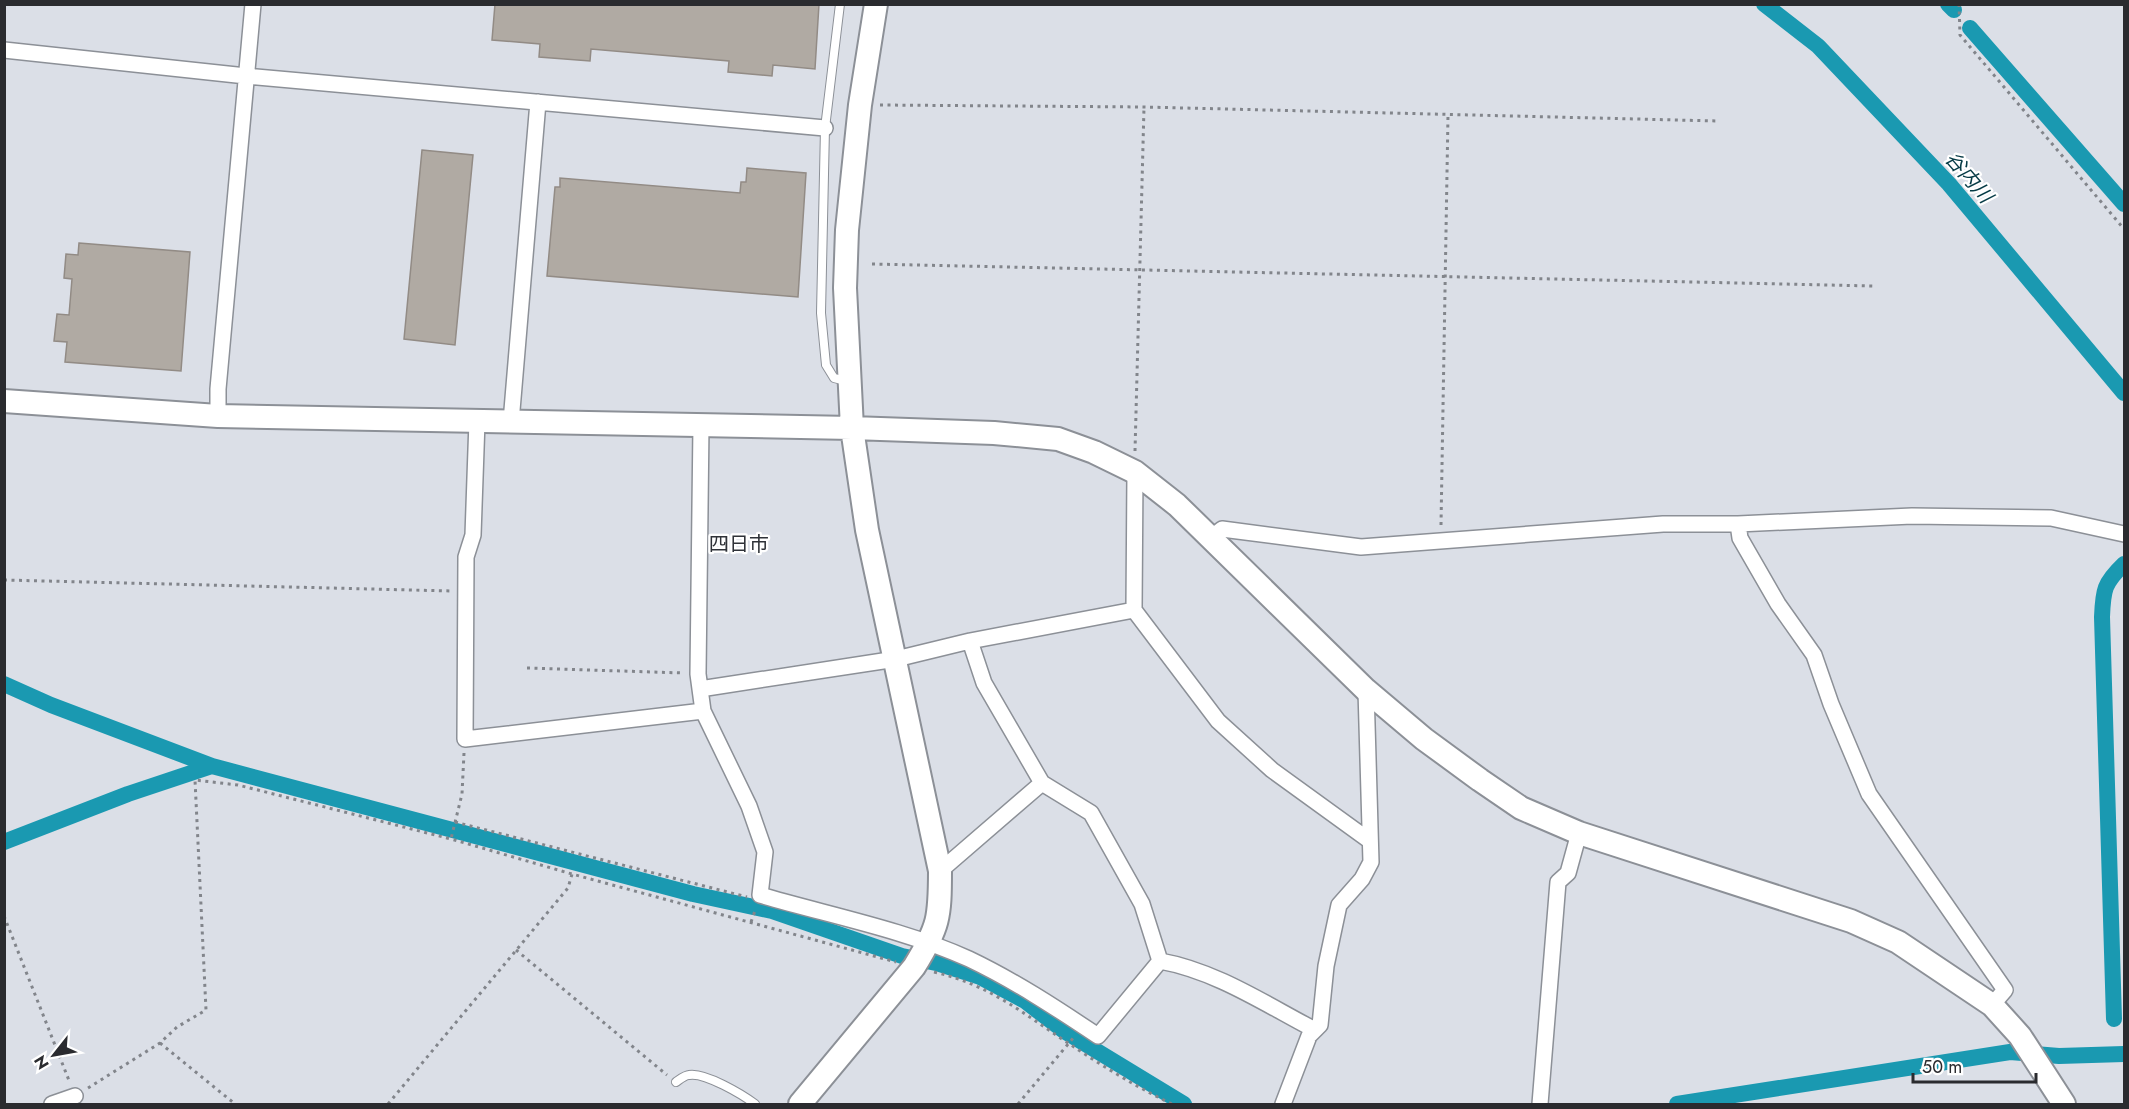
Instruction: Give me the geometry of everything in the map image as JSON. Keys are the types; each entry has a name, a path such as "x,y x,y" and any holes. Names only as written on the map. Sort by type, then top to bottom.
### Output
{"street":[{"path":"218,416 218,389 253,4"},
{"path":"800,1104 920,957 940,913 940,871 867,530 852,428 845,288 847,230 860,105 876,4"},
{"path":"4,50 246,76 825,128"},
{"path":"511,422 538,102"},
{"path":"4,401 218,416 852,428 1058,439 1094,452 1135,472 1177,505 1366,690 1424,739 1521,808 1579,833 1851,921 1898,942 1992,1005 2020,1036 2064,1104"},
{"path":"477,421 473,535 466,557 465,739 703,711"},
{"path":"701,425 699,681 703,711 749,806 765,852 760,895 920,957 968,959 1044,999 1098,1036 1160,961"},
{"path":"1135,472 1134,610 1218,721 1272,771 1370,841"},
{"path":"1212,537 1221,530 1361,547 1663,524 1738,524 1912,516 2051,518 2124,534"},
{"path":"1738,524 1740,538 1778,604 1814,655 1830,704 1869,794 2006,990 1992,1005"},
{"path":"699,681 896,659 970,641 1134,610"},
{"path":"970,641 984,683 1042,783 1091,813 1142,904 1160,961"},
{"path":"1283,1104 1309,1036 1320,1024 1326,966 1340,905 1371,862 1366,690"},
{"path":"940,871 1042,783"},
{"path":"1540,1104 1558,882 1568,873 1579,833"},
{"path":"1160,961 1186,966 1218,979 1315,1030"},
{"path":"52,1104 75,1096"}],"lane":[{"path":"840,4 825,128 821,313 826,365 834,378 850,381"},
{"path":"676,1082 688,1075 699,1076 724,1085 755,1104"}],"path":[{"path":"1959,4 1960,34 2124,229"},
{"path":"860,105 1144,107 1718,121"},
{"path":"1135,472 1144,107"},
{"path":"1440,542 1448,114"},
{"path":"872,264 1874,286"},
{"path":"4,580 466,591"},
{"path":"527,668 699,681"},
{"path":"451,839 462,794 465,739"},
{"path":"4,916 75,1096 160,1043 177,1027 206,1010 195,780 238,785 451,839 572,874 920,957 1007,1001 1069,1044 1172,1104"},
{"path":"455,822 730,895 751,898 760,895"},
{"path":"388,1104 568,888 572,874"},
{"path":"516,950 676,1082"},
{"path":"1018,1104 1083,1026"},
{"path":"160,1043 235,1104"}],"building":[{"path":"495,4 819,4 815,69 773,65 772,76 728,72 729,61 591,49 590,61 539,57 540,44 492,40"},
{"path":"422,150 473,155 455,345 404,339"},
{"path":"747,168 806,173 798,297 547,276 555,187 560,187 560,178 740,193 741,182 746,182"},
{"path":"79,243 190,252 181,371 65,362 67,342 54,341 57,314 69,315 72,279 64,278 66,254 78,255"}],"waterway":[{"name":"谷内川","path":"1764,4 1818,46 1949,184 2124,393"},
{"path":"1948,4 1954,10"},
{"path":"1970,28 2124,204"},
{"path":"2114,1019 2102,617 2106,588 2112,576 2124,564"},
{"path":"4,684 51,705 212,766 693,894 772,911 902,956 936,963 980,977 1025,1001 1064,1031 1184,1104"},
{"path":"4,842 128,794 212,766"},
{"path":"1677,1104 2010,1052 2059,1056 2124,1054"}],"district":[{"name":"四日市","path":"739,544"}]}
